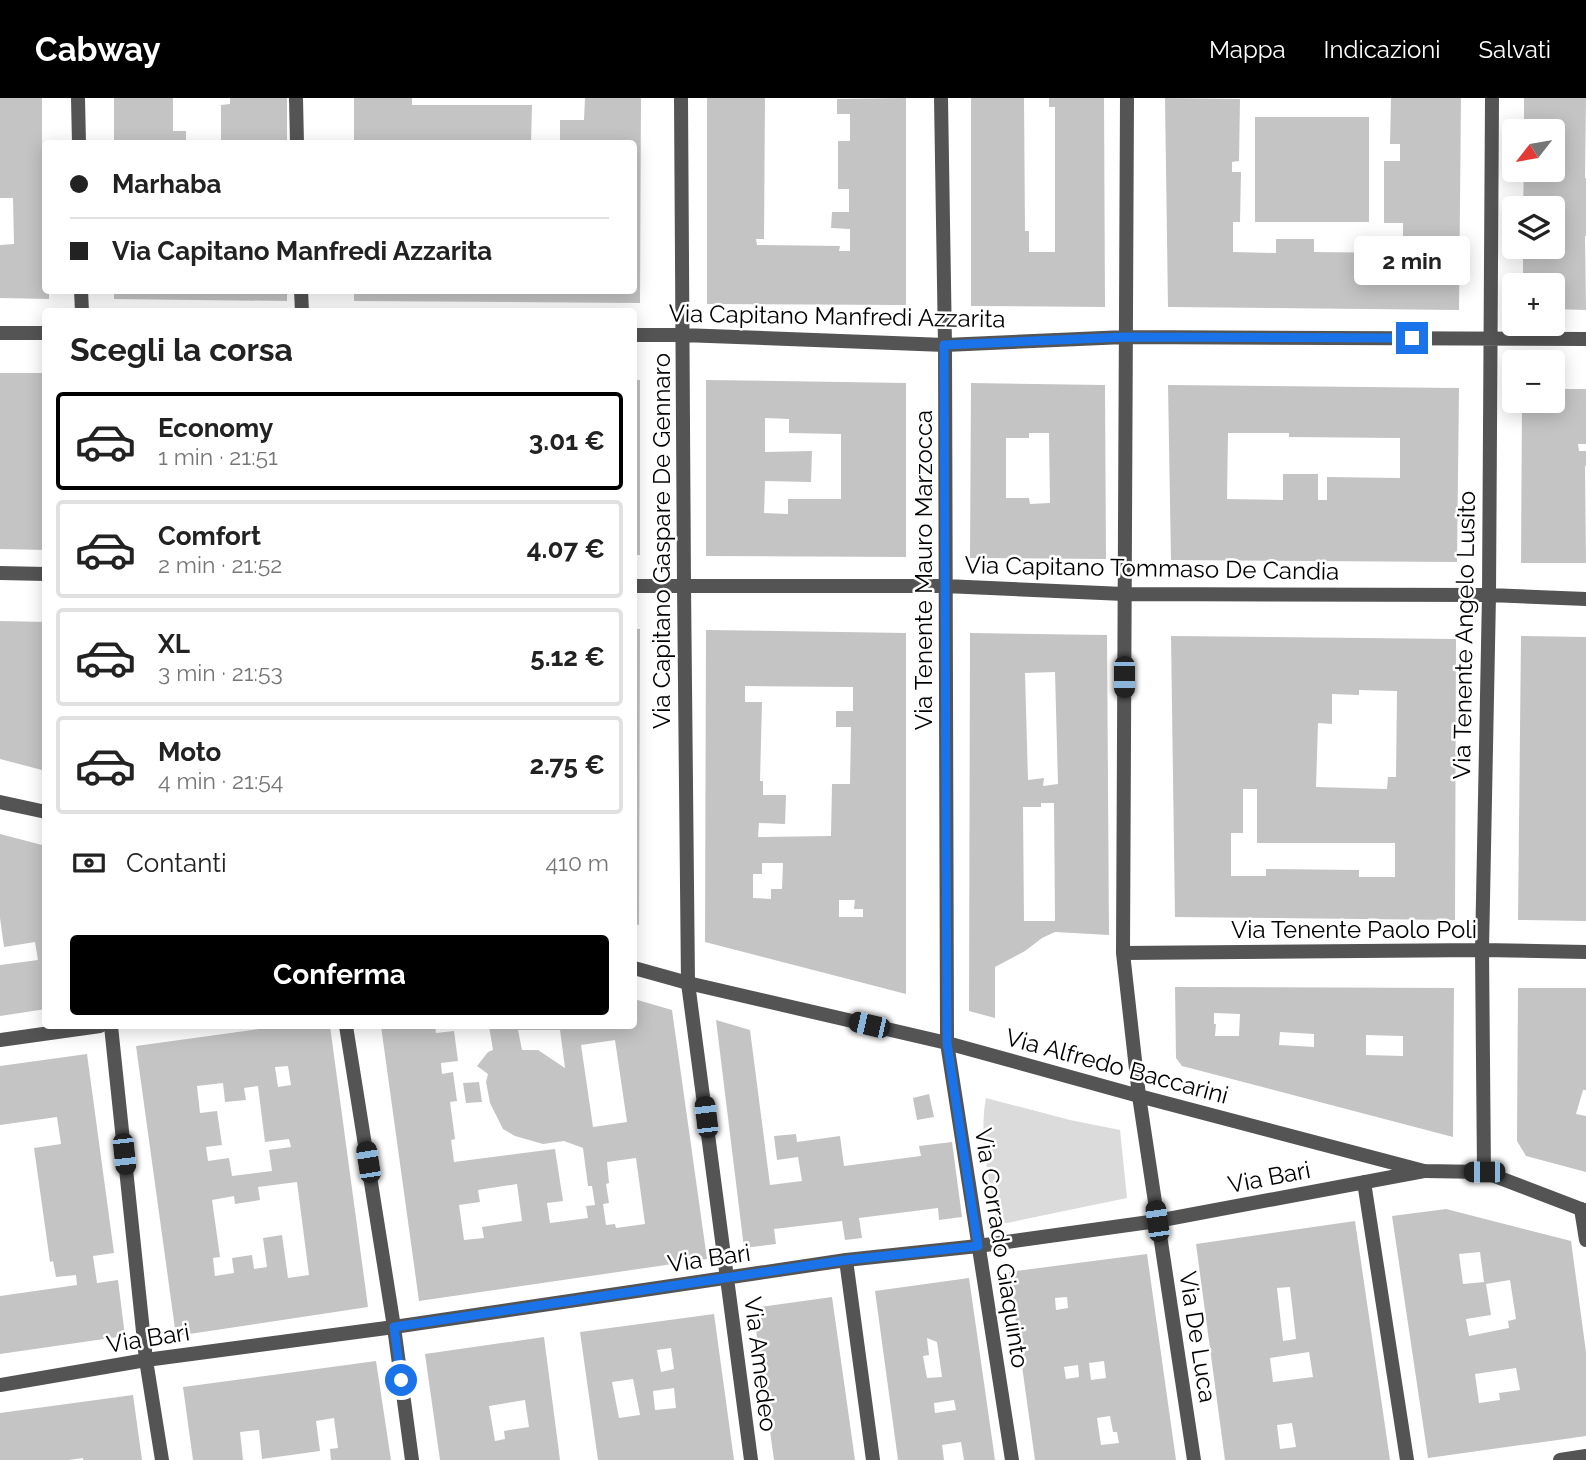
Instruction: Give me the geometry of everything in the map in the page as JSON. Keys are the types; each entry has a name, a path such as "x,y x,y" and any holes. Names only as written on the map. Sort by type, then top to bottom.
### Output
{"street":[{"path":"78,98 79,140"},
{"path":"296,98 297,140"},
{"name":"Via Capitano Gaspare De Gennaro","path":"681,98 688,983"},
{"name":"Via Tenente Mauro Marzocca","path":"941,98 947,1043"},
{"name":"Via De Luca","path":"1126,98 1123,953 1139,1096 1194,1460"},
{"name":"Via Tenente Angelo Lusito","path":"1484,1172 1482,950 1489,595 1492,98"},
{"path":"0,332 42,333"},
{"name":"Via Capitano Manfredi Azzarita","path":"637,335 944,345 1125,337 1586,339"},
{"path":"0,573 42,574"},
{"name":"Via Capitano Tommaso De Candia","path":"637,586 945,586 1124,594 1489,595 1586,599"},
{"path":"0,802 42,811"},
{"name":"Via Tenente Paolo Poli","path":"1123,953 1482,950 1586,952"},
{"name":"Via Alfredo Baccarini","path":"637,969 947,1043 1424,1171 1484,1172 1584,1210"},
{"name":"Via Amedeo","path":"688,983 751,1460"},
{"path":"0,1040 79,1029"},
{"path":"111,1029 146,1360 162,1460"},
{"path":"346,1029 394,1327 412,1460"},
{"name":"Via Corrado Giaquinto","path":"947,1043 1012,1460"},
{"name":"Via Bari","path":"0,1385 146,1360 394,1327 846,1260 978,1246 1157,1221 1424,1171"},
{"path":"1364,1182 1407,1460"},
{"path":"1584,1210 1586,1240"},
{"path":"846,1260 873,1460"},
{"path":"1560,1460 1586,1456"}],"shaded area":[{"path":"986,1098 1120,1130 1127,1198 997,1225 984,1145"}],"building":[{"path":"0,98 42,98 42,294 49,294 49,299 0,298 0,245 14,244 13,198 0,198"},
{"path":"114,98 173,98 173,131 186,131 186,140 114,140"},
{"path":"230,98 287,98 287,140 221,140 221,105 230,104"},
{"path":"354,98 412,98 412,105 532,105 531,140 354,140"},
{"path":"585,98 641,98 640,303 354,301 354,294 637,294 637,140 560,140 560,120 584,120"},
{"path":"707,98 765,98 764,239 756,239 757,245 840,246 839,251 850,251 850,229 831,228 832,212 849,212 849,189 838,189 838,141 850,141 850,114 837,114 837,99 906,98 906,305 707,304"},
{"path":"971,98 1024,98 1025,231 1029,231 1029,252 1055,252 1055,107 1049,107 1049,98 1104,98 1105,307 971,306"},
{"path":"1165,98 1240,99 1239,161 1232,162 1232,172 1241,172 1240,222 1233,222 1233,252 1276,253 1276,239 1314,239 1314,252 1403,253 1403,223 1384,223 1384,161 1400,161 1400,144 1390,144 1391,98 1461,98 1459,310 1168,307"},
{"path":"1524,98 1586,98 1586,310 1565,309 1565,273 1523,273 1523,259 1565,259 1565,196 1523,196 1524,182 1565,182 1565,119 1524,119"},
{"path":"1255,117 1369,117 1369,222 1255,222"},
{"path":"114,294 287,294 287,301 114,299"},
{"path":"0,373 42,373 42,550 0,549"},
{"path":"637,380 640,380 640,555 637,555"},
{"path":"706,380 906,383 906,557 706,556","holes":["765,418 789,419 789,433 841,434 841,499 788,499 788,514 764,513 765,481 811,482 812,451 765,452"]},
{"path":"971,383 1105,385 1106,559 970,558","holes":["1029,433 1049,433 1050,503 1030,504 1029,498 1006,498 1006,438 1029,438"]},
{"path":"1168,385 1459,388 1457,562 1171,560","holes":["1228,433 1289,433 1289,437 1400,438 1400,478 1327,477 1327,500 1318,500 1318,474 1283,474 1283,500 1227,499"]},
{"path":"1565,389 1586,389 1586,444 1578,444 1579,451 1586,451 1586,563 1521,563 1522,413 1565,413"},
{"path":"0,621 42,622 42,770 0,759"},
{"path":"637,629 640,629 637,925"},
{"path":"706,630 906,633 906,994 705,942","holes":["745,686 853,687 853,711 836,711 836,727 851,727 850,784 832,784 831,836 758,837 759,823 785,824 786,795 763,795 763,781 760,781 762,702 745,702","762,863 783,863 782,889 771,889 771,899 753,898 753,874 762,874","839,900 855,900 854,909 863,909 863,917 839,917"]},
{"path":"970,633 1107,635 1109,935 1055,932 1042,938 1025,951 995,967 995,1018 969,1011","holes":["1055,672 1058,784 1043,786 1044,778 1028,780 1025,673","1041,803 1054,803 1055,921 1024,921 1023,807 1041,807"]},
{"path":"1171,636 1456,639 1455,920 1175,917","holes":["1359,690 1397,691 1396,777 1388,777 1387,789 1316,787 1318,723 1332,724 1332,694 1359,695","1243,789 1257,789 1257,843 1395,843 1395,877 1359,877 1359,870 1266,869 1266,876 1231,876 1231,833 1243,833"]},
{"path":"1521,636 1586,637 1586,921 1518,920"},
{"path":"0,834 42,845 42,1010 0,1016 0,965 38,960 35,942 4,947 0,918"},
{"path":"1175,987 1454,988 1453,1137 1182,1066 1176,1058","holes":["1214,1013 1240,1014 1239,1036 1215,1036","1280,1032 1314,1034 1314,1047 1279,1045","1366,1035 1403,1036 1403,1056 1366,1055"]},
{"path":"1518,988 1586,988 1586,1090 1583,1090 1576,1114 1586,1116 1586,1172 1526,1156 1517,1141"},
{"path":"637,1000 672,1010 707,1259 419,1301 381,1029 435,1029 436,1033 454,1031 458,1061 441,1063 442,1074 453,1072 457,1101 450,1102 455,1139 451,1140 454,1162 555,1149 563,1201 547,1203 550,1223 588,1218 586,1206 595,1205 592,1186 588,1186 583,1148 564,1141 543,1144 515,1136 503,1129 490,1103 486,1082 488,1074 477,1066 488,1052 493,1050 490,1029 637,1029","holes":["518,1030 560,1030 565,1068 538,1050 522,1050","615,1040 627,1122 593,1127 581,1045","636,1158 645,1224 616,1228 615,1224 606,1225 603,1204 609,1203 607,1162","517,1184 522,1221 482,1227 484,1238 464,1240 459,1205 480,1202 478,1190"]},
{"path":"716,1020 750,1030 770,1185 802,1181 798,1157 777,1160 774,1136 796,1134 797,1142 840,1136 844,1166 921,1156 919,1146 952,1142 962,1217 939,1220 938,1208 859,1218 862,1238 845,1240 842,1221 774,1229 776,1244 744,1248"},
{"path":"260,1029 330,1029 368,1307 176,1336 136,1046","holes":["288,1066 291,1085 278,1087 275,1067","223,1083 225,1102 246,1100 244,1088 258,1086 265,1142 289,1139 291,1147 269,1150 272,1171 232,1176 229,1158 208,1161 206,1147 222,1145 217,1111 200,1113 197,1086","297,1182 309,1275 288,1278 282,1235 263,1238 267,1267 254,1269 252,1255 232,1258 234,1273 215,1276 213,1258 220,1257 212,1200 234,1196 235,1204 260,1200 258,1187"]},
{"path":"87,1054 114,1253 93,1256 97,1283 118,1280 125,1336 0,1354 0,1296 77,1285 76,1275 56,1277 53,1261 50,1262 34,1148 61,1144 57,1117 0,1125 0,1066"},
{"path":"479,1082 482,1102 466,1103 463,1083"},
{"path":"929,1094 934,1117 917,1120 913,1098"},
{"path":"1446,1209 1571,1241 1586,1352 1586,1436 1428,1458 1392,1216","holes":["1480,1252 1484,1282 1463,1284 1459,1254","1510,1280 1516,1319 1508,1321 1509,1328 1469,1336 1466,1319 1491,1315 1486,1284","1516,1368 1520,1390 1499,1393 1500,1400 1479,1403 1475,1374"]},
{"path":"1355,1221 1390,1460 1225,1460 1196,1244","holes":["1290,1287 1296,1339 1283,1341 1277,1288","1309,1352 1313,1377 1273,1382 1270,1358","1292,1423 1296,1447 1280,1449 1277,1425"]},
{"path":"1147,1254 1176,1460 1035,1460 1009,1272","holes":["1067,1297 1068,1308 1056,1310 1055,1298","1104,1361 1106,1378 1091,1380 1089,1363","1078,1365 1079,1377 1066,1379 1064,1367","1110,1416 1113,1432 1117,1432 1119,1443 1101,1445 1097,1418"]},
{"path":"969,1278 995,1460 964,1460 961,1442 942,1445 944,1460 898,1460 875,1291","holes":["927,1338 937,1342 942,1377 927,1378 923,1356 929,1355","954,1400 956,1410 935,1413 934,1403"]},
{"path":"832,1297 855,1460 774,1460 753,1308"},
{"path":"714,1314 734,1460 598,1460 580,1332","holes":["671,1348 674,1369 661,1372 657,1350","633,1379 640,1415 619,1418 612,1382","674,1388 676,1408 655,1410 653,1391"]},
{"path":"544,1337 560,1460 440,1460 425,1354","holes":["525,1400 529,1427 504,1431 505,1439 495,1441 489,1406"]},
{"path":"376,1361 391,1460 331,1460 330,1449 338,1448 334,1418 316,1421 320,1451 262,1459 259,1430 240,1432 243,1460 193,1460 183,1387"},
{"path":"133,1395 142,1460 0,1460 0,1413"}],"route":[{"path":"401,1380 394,1327 846,1260 978,1246 947,1043 944,345 1125,337 1412,338"}]}
